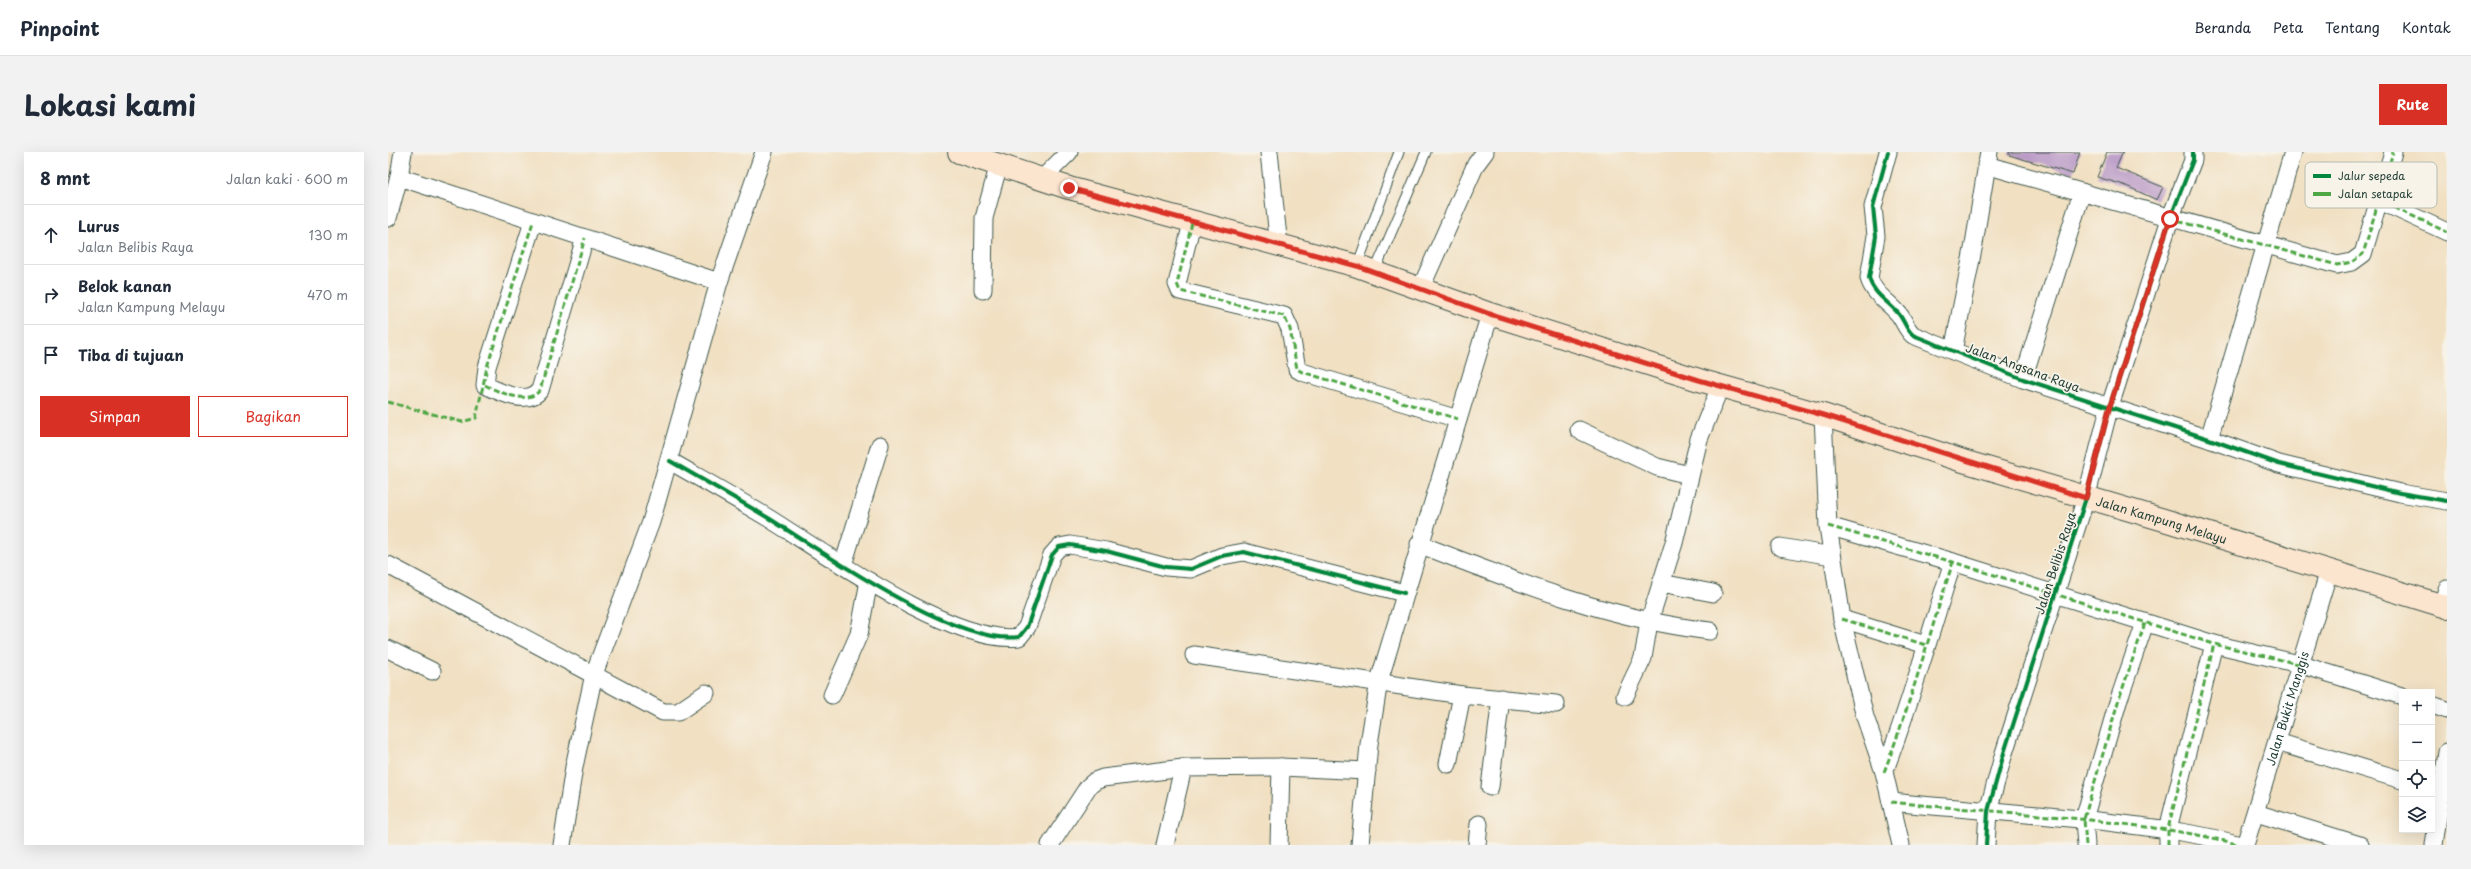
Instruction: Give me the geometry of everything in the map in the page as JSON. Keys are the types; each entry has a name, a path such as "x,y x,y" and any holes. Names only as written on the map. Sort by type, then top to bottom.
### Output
{"main road":[{"name":"Jalan Kampung Melayu","path":"959,152 999,164 1041,180 1366,270 1490,314 1720,387 1823,415 2086,498 2164,520 2329,571 2445,601"}],"street":[{"path":"388,218 399,177 403,152"},
{"path":"562,845 574,767 594,674 620,608 670,461 719,282 764,152"},
{"path":"1041,180 1069,152"},
{"path":"1269,152 1279,247"},
{"path":"1420,290 1476,164 1485,152"},
{"name":"Jalan Angsana Raya","path":"1888,152 1873,207 1876,236 1869,278 1871,285 1898,312 1907,330 1913,335 2023,379 2109,409 2209,439 2279,464 2400,493 2447,501"},
{"name":"Jalan Belibis Raya","path":"1986,845 1988,810 2004,753 2086,498 2109,409 2170,219 2193,160 2193,152"},
{"path":"2209,439 2293,152"},
{"path":"2389,162 2392,152"},
{"path":"1953,351 1974,244 1987,158 2082,192 2170,219 2337,265 2352,262 2362,254 2376,208"},
{"path":"983,290 984,218 999,164"},
{"path":"399,177 719,282"},
{"path":"2023,379 2082,192"},
{"path":"2395,208 2447,232"},
{"path":"533,222 487,367 485,385 503,394 528,398 536,396 540,390 585,238"},
{"path":"1192,223 1177,284 1180,291 1284,316 1290,329 1297,369 1302,372 1458,419"},
{"path":"1360,845 1367,771 1379,681 1404,593 1490,314"},
{"path":"1625,696 1643,658 1649,622 1674,543 1689,475 1699,439 1720,387"},
{"path":"1823,415 1828,526 1842,619 1865,717 1884,772 1901,845"},
{"path":"1579,430 1658,467 1689,475"},
{"path":"843,565 880,445"},
{"path":"670,461 869,581 945,622 1007,639 1019,637 1027,627 1052,555 1059,547 1070,546 1113,553 1166,567 1191,569 1222,556 1244,552 1404,593"},
{"path":"1828,526 1953,562 2214,644 2299,664 2399,695"},
{"path":"1419,544 1531,588 1649,622 1710,631"},
{"path":"1780,548 1832,556"},
{"path":"1884,772 1913,694 1926,645 1953,562"},
{"path":"388,565 669,714 678,712 706,693"},
{"name":"Jalan Bukit Manggis","path":"2245,845 2256,813 2299,664 2329,571"},
{"path":"832,695 859,634 869,581"},
{"path":"1661,582 1713,593"},
{"path":"1842,619 1926,645"},
{"path":"2086,845 2084,819 2118,702 2145,623"},
{"path":"2168,837 2214,644"},
{"path":"388,649 432,671"},
{"path":"1194,655 1379,681 1462,695 1556,704"},
{"path":"1448,764 1462,695"},
{"path":"1490,787 1501,698"},
{"path":"2435,706 2447,710"},
{"path":"2277,742 2399,779"},
{"path":"2434,845 2436,791 2447,752"},
{"path":"1050,845 1095,780 1183,768 1281,767 1367,771"},
{"path":"1280,845 1281,767"},
{"path":"1165,845 1183,768"},
{"path":"1891,802 2084,819 2168,837 2214,838 2240,845"},
{"path":"2256,813 2360,845"},
{"path":"1477,845 1479,824"}],"lane":[{"path":"1366,270 1399,152"},
{"path":"1366,270 1426,152"}],"building":[{"path":"2009,152 2080,152 2073,174 2009,155"},
{"path":"2107,152 2123,152 2116,168 2163,187 2157,200 2124,185 2097,177"}],"marked path":[{"path":"2390,162 2393,152"},
{"path":"2170,219 2337,265 2352,262 2363,254 2377,208"},
{"path":"2395,208 2447,232"},
{"path":"388,402 462,422 476,418 487,367 533,222"},
{"path":"1192,223 1177,284 1180,291 1284,316 1290,329 1297,369 1302,372 1458,419"},
{"path":"485,385 505,394 521,397 535,395 540,390 585,238"},
{"path":"1828,526 1953,562 2214,644 2299,664"},
{"path":"1884,772 1912,694 1953,562"},
{"path":"1842,619 1926,645"},
{"path":"2086,845 2084,819 2118,702 2145,623"},
{"path":"2168,845 2168,829 2214,644"},
{"path":"1891,802 2065,817 2123,824 2197,835 2240,845"}],"cycle path":[{"path":"1888,152 1873,207 1876,236 1869,278 1877,292 1899,315 1913,335 2023,379 2209,439 2279,464 2400,493 2447,501"},
{"path":"1986,845 1988,811 2004,753 2086,498 2109,409 2170,219 2193,160 2193,152"},
{"path":"670,461 770,519 857,574 892,594 927,613 961,627 992,636 1019,637 1027,627 1052,555 1059,547 1070,545 1106,551 1166,567 1191,569 1222,556 1244,552 1404,593"}],"route":[{"path":"1069,188 1279,247 1357,266 1490,314 1699,380 1786,406 1823,415 1963,461 2086,498 2109,409 2139,320 2170,219"}]}
